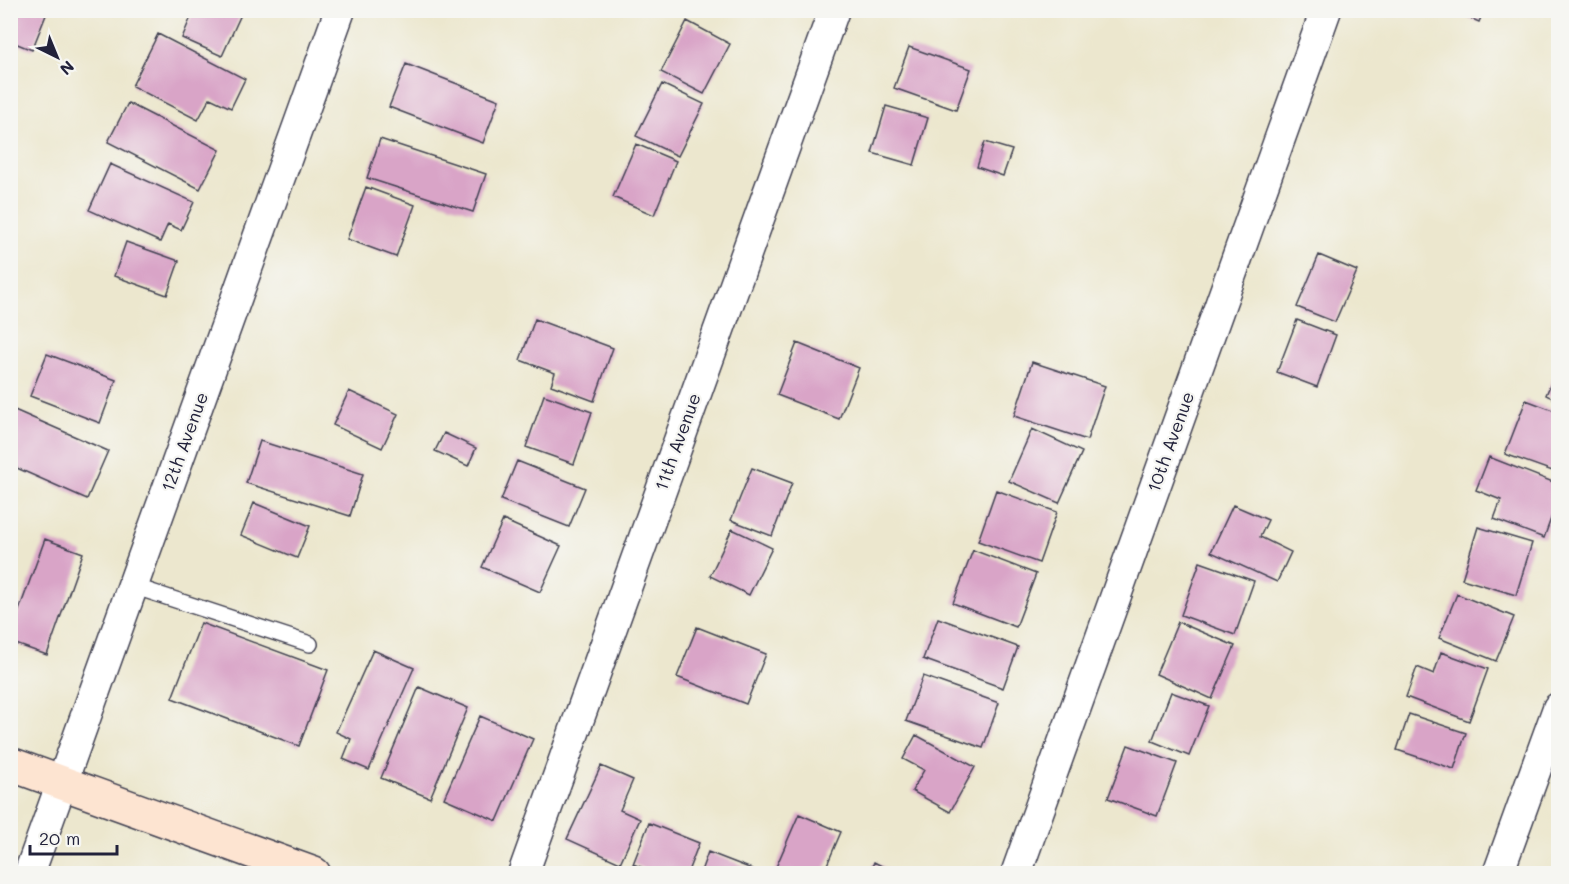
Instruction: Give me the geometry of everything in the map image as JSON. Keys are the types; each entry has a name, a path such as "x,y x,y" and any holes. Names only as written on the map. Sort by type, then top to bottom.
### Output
{"main road":[{"path":"10,764 314,873"}],"street":[{"name":"12th Avenue","path":"29,873 340,10"},
{"name":"11th Avenue","path":"522,873 834,10"},
{"name":"10th Avenue","path":"1016,873 1326,10"},
{"path":"1498,873 1558,708"}],"lane":[{"path":"133,586 309,644"}],"building":[{"path":"10,10 48,10 32,50 10,41"},
{"path":"194,10 243,10 222,56 182,38"},
{"path":"1452,10 1484,10 1479,22"},
{"path":"687,21 730,44 704,94 661,72"},
{"path":"158,34 245,79 231,108 210,98 198,120 132,86"},
{"path":"909,47 971,69 956,110 894,88"},
{"path":"406,64 499,100 483,143 389,107"},
{"path":"662,84 704,104 678,156 636,136"},
{"path":"128,103 220,150 200,189 108,142"},
{"path":"886,106 928,118 914,165 872,153"},
{"path":"380,139 486,174 473,212 367,178"},
{"path":"985,142 1012,150 1003,176 977,167"},
{"path":"636,144 676,161 654,215 613,197"},
{"path":"110,164 194,202 181,230 168,224 160,242 89,210"},
{"path":"366,187 415,205 396,257 347,239"},
{"path":"126,242 179,261 167,295 114,276"},
{"path":"1319,255 1357,271 1335,322 1297,307"},
{"path":"535,319 613,348 594,401 551,385 555,373 520,360"},
{"path":"1297,320 1336,335 1317,387 1277,372"},
{"path":"797,343 859,368 839,419 777,395"},
{"path":"47,354 116,380 100,423 30,396"},
{"path":"1032,362 1105,386 1087,440 1014,416"},
{"path":"1558,367 1558,401 1546,395"},
{"path":"349,391 398,414 382,448 333,425"},
{"path":"544,395 592,412 574,464 526,447"},
{"path":"1526,400 1558,412 1558,473 1505,454"},
{"path":"10,408 108,451 87,499 10,465"},
{"path":"1032,429 1082,452 1059,503 1009,481"},
{"path":"444,433 476,448 468,466 435,451"},
{"path":"260,441 363,474 350,516 246,483"},
{"path":"1489,457 1558,484 1558,499 1544,538 1494,519 1501,500 1476,490"},
{"path":"517,461 585,488 569,527 501,500"},
{"path":"752,468 792,483 772,536 731,520"},
{"path":"996,490 1057,512 1039,563 978,541"},
{"path":"254,503 310,526 297,558 241,535"},
{"path":"1233,505 1268,520 1260,537 1291,552 1277,582 1211,552"},
{"path":"503,520 561,546 540,592 482,567"},
{"path":"1478,527 1532,543 1516,595 1462,579"},
{"path":"732,529 772,548 749,595 710,576"},
{"path":"45,539 83,553 47,655 10,642 10,635"},
{"path":"973,550 1036,574 1016,627 953,603"},
{"path":"1200,562 1254,581 1235,635 1181,615"},
{"path":"1457,594 1514,617 1496,661 1439,638"},
{"path":"938,618 1018,647 1003,688 923,659"},
{"path":"1178,622 1235,646 1212,699 1156,674"},
{"path":"201,623 328,670 299,746 172,698"},
{"path":"697,627 766,654 746,704 677,677"},
{"path":"373,650 414,668 369,770 343,759 351,739 336,732"},
{"path":"1441,652 1488,669 1469,721 1406,697 1417,667 1434,674"},
{"path":"923,676 999,703 983,748 906,721"},
{"path":"419,687 468,708 430,798 381,778"},
{"path":"1171,692 1209,706 1189,756 1152,741"},
{"path":"1409,714 1466,733 1454,769 1397,750"},
{"path":"480,716 533,739 497,821 444,798"},
{"path":"916,735 975,767 950,812 912,791 924,770 903,759"},
{"path":"1128,745 1177,763 1157,816 1108,798"},
{"path":"601,766 633,780 620,810 640,819 620,863 567,839"},
{"path":"799,814 841,832 823,874 773,874"},
{"path":"649,823 699,843 687,874 658,874 633,864"},
{"path":"708,852 757,871 756,874 700,874"},
{"path":"874,862 897,874 869,874"}]}
